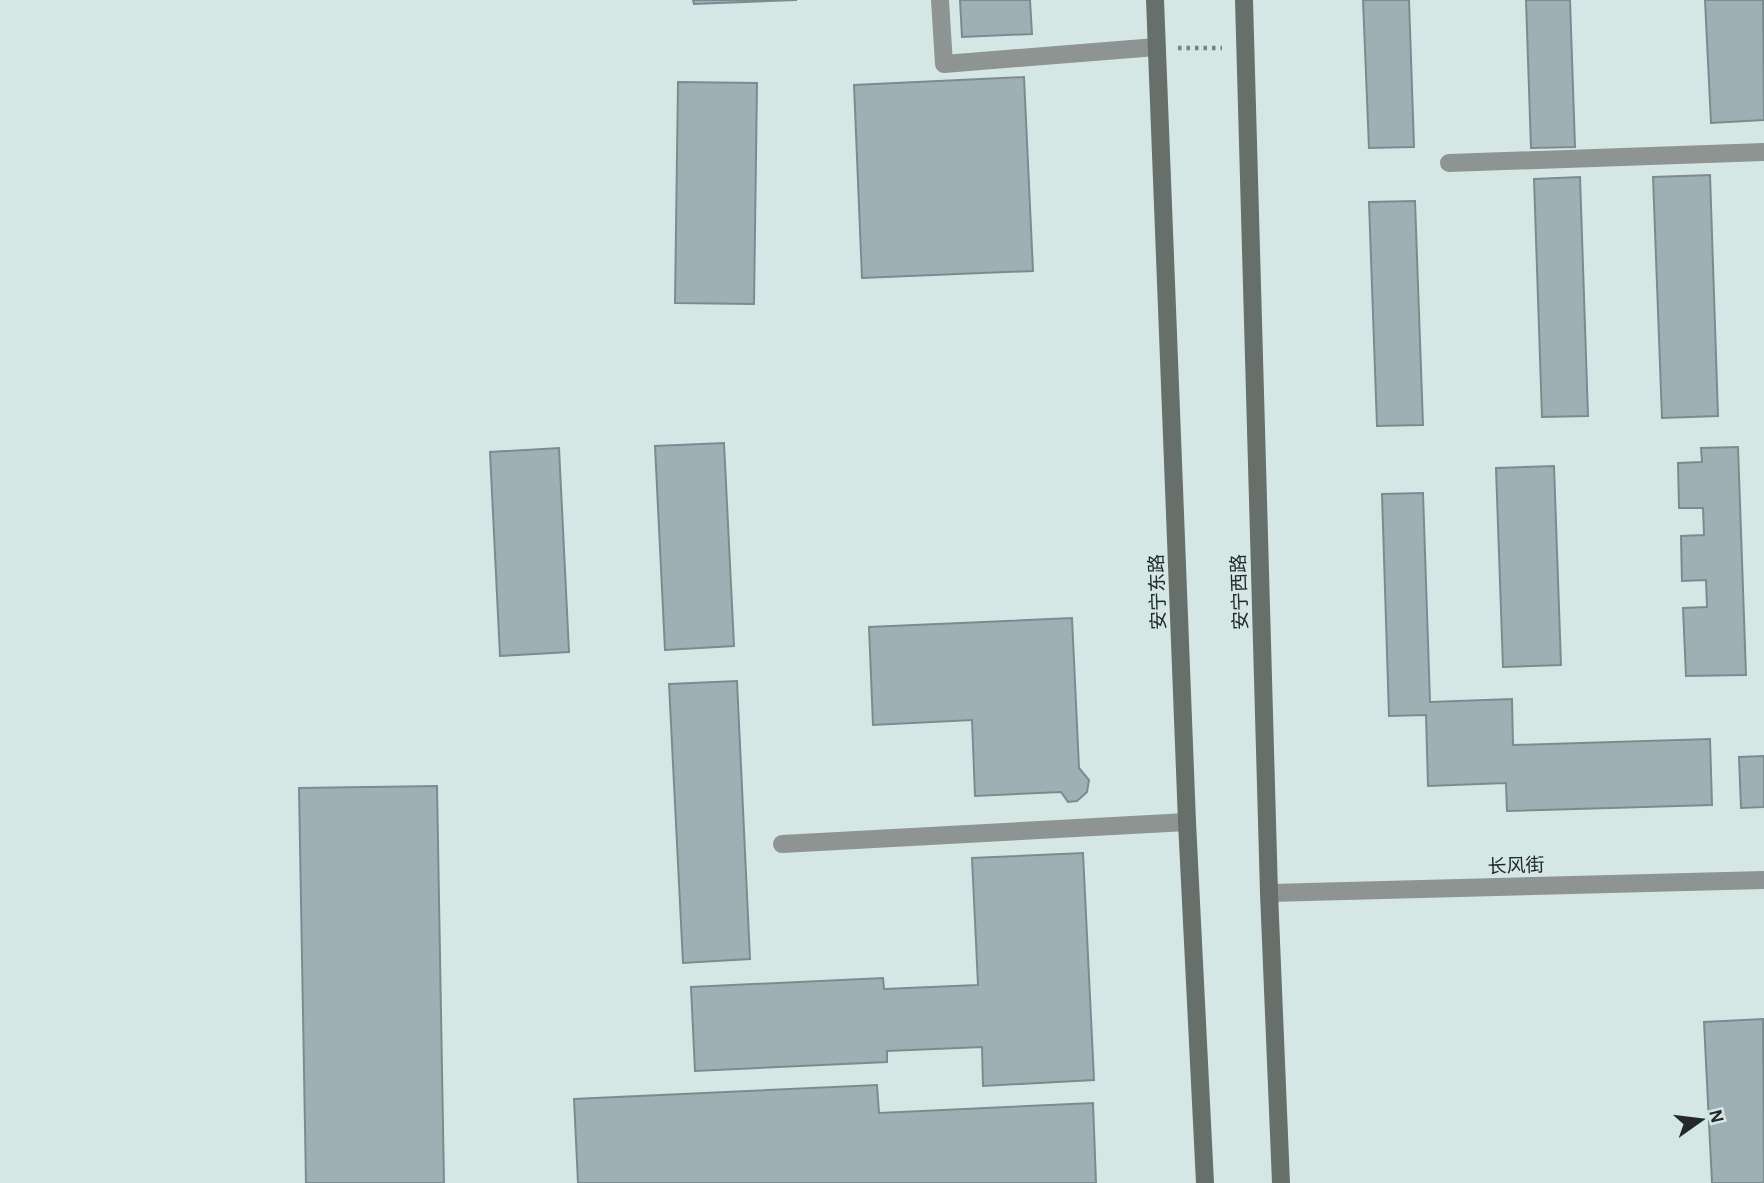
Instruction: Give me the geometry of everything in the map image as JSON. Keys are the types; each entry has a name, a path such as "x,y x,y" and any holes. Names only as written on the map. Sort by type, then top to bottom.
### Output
{"main road":[{"name":"安宁东路","path":"1155,0 1187,822 1205,1183"},
{"name":"安宁西路","path":"1244,0 1269,893 1281,1183"}],"street":[{"path":"940,0 944,64 1156,47"},
{"path":"1449,163 1764,152"},
{"path":"782,844 1187,822"},
{"name":"长风街","path":"1269,893 1764,880"}],"path":[{"path":"1156,47 1246,49"}],"building":[{"path":"693,0 797,0 694,4"},
{"path":"960,0 1030,0 1032,34 962,37"},
{"path":"1363,0 1409,0 1414,147 1369,148"},
{"path":"1526,0 1570,0 1575,147 1531,148"},
{"path":"1705,0 1763,0 1764,120 1711,123"},
{"path":"1024,77 1033,271 862,278 854,85"},
{"path":"678,82 757,83 754,304 675,303"},
{"path":"1710,175 1718,416 1662,418 1653,177"},
{"path":"1580,177 1588,416 1542,417 1534,179"},
{"path":"1415,201 1423,425 1377,426 1369,202"},
{"path":"724,443 734,646 665,650 655,446"},
{"path":"1738,447 1746,675 1686,676 1683,608 1707,607 1706,580 1682,581 1681,536 1704,535 1703,508 1679,508 1678,463 1702,462 1701,448"},
{"path":"559,448 569,652 500,656 490,452"},
{"path":"1554,466 1561,665 1503,667 1496,468"},
{"path":"1423,493 1430,702 1512,699 1513,745 1710,739 1712,805 1507,811 1506,783 1428,786 1426,715 1389,716 1382,494"},
{"path":"1072,618 1079,768 1089,780 1087,792 1077,801 1068,802 1061,792 975,796 972,720 873,725 869,627"},
{"path":"737,681 750,959 683,963 669,684"},
{"path":"1764,756 1764,807 1741,808 1739,757"},
{"path":"437,786 444,1183 306,1183 299,788"},
{"path":"1083,853 1094,1080 983,1086 982,1047 887,1051 887,1062 695,1071 691,987 883,978 884,989 978,985 972,858"},
{"path":"1763,1019 1764,1183 1712,1183 1704,1022"},
{"path":"877,1085 879,1113 1093,1103 1096,1183 578,1183 574,1099"}]}
